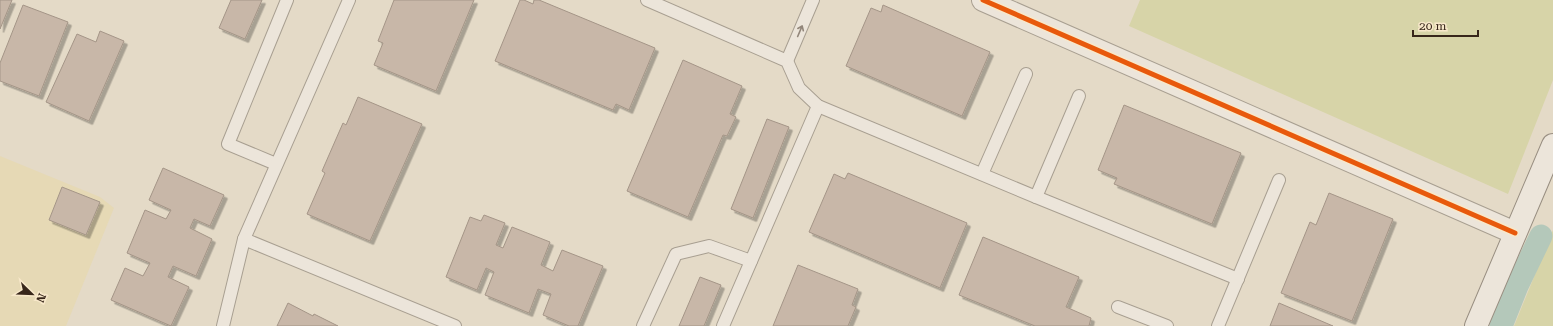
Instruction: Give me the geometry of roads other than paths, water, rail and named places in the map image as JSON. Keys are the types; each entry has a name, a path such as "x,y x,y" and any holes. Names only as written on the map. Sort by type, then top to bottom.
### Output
{"street":[{"path":"983,0 1515,233"},
{"path":"1476,326 1553,145"}],"lane":[{"path":"276,164 228,144 287,0"},
{"path":"223,326 244,238 349,0"},
{"path":"647,0 787,61 799,88 818,106 1238,279"},
{"path":"787,61 813,0"},
{"path":"982,174 1026,74"},
{"path":"1036,197 1079,96"},
{"path":"723,326 818,106"},
{"path":"1218,326 1279,180"},
{"path":"244,238 455,326"},
{"path":"643,326 676,254 709,246 751,262"},
{"path":"1118,307 1167,326"}],"waterway":[{"path":"1501,326 1517,286 1541,236"}]}
